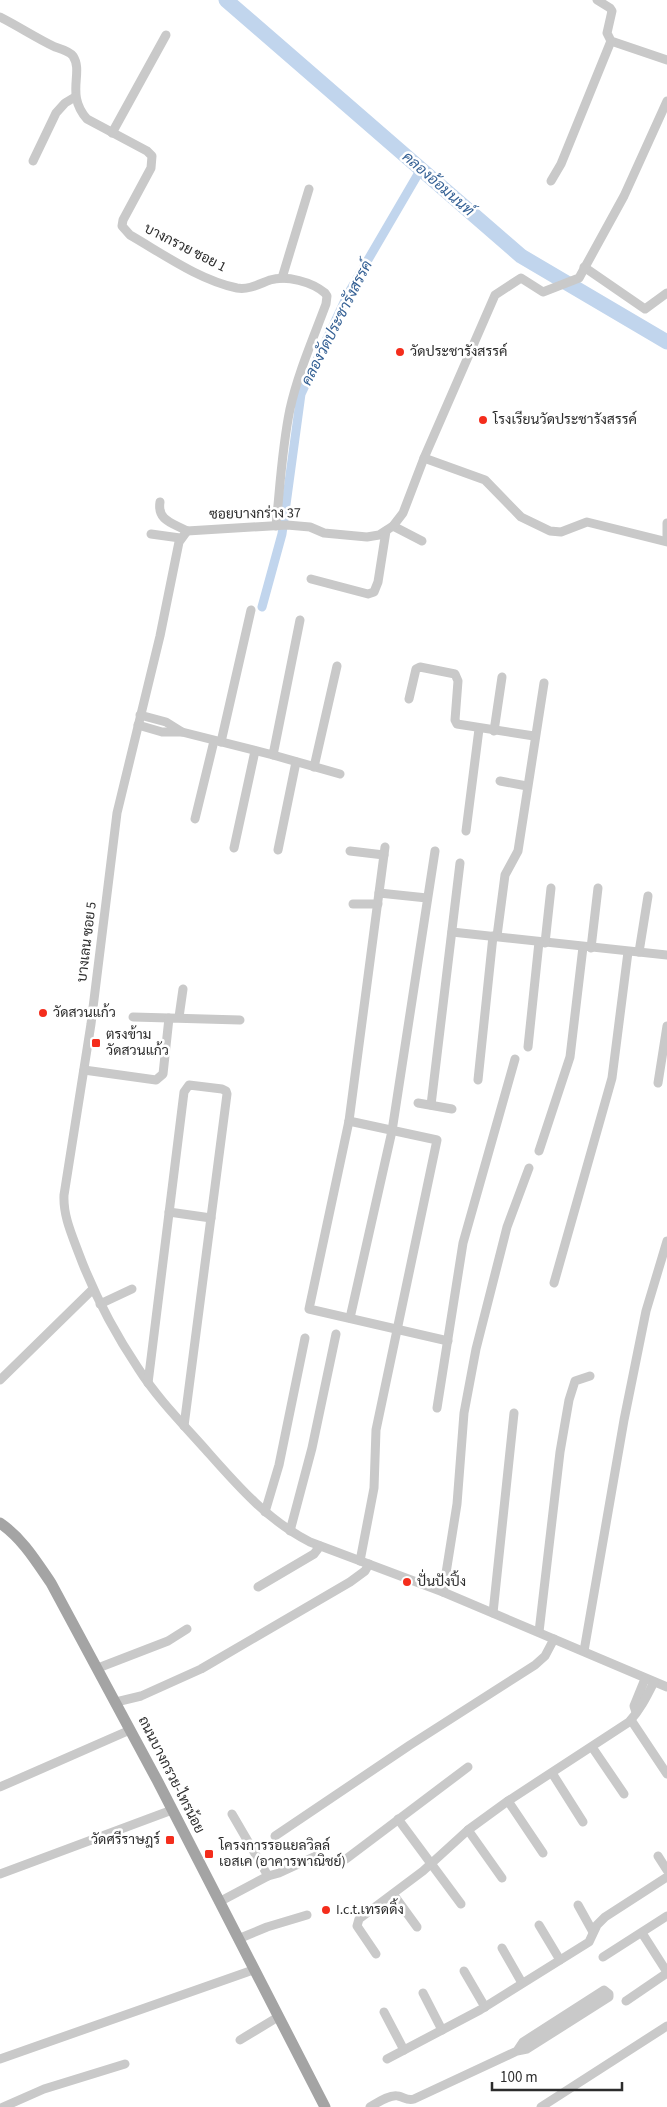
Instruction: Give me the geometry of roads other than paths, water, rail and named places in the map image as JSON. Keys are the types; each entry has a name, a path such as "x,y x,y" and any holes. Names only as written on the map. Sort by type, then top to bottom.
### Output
{"main road":[{"name":"ถนนบางกรวย-ไทรน้อย","path":"0,1523 12,1532 51,1583 116,1702 325,2107"}],"street":[{"path":"597,0 612,11 607,34 611,40 667,60"},
{"name":"บางกรวย ซอย 1","path":"0,17 70,53 75,63 75,97 77,105 87,119 147,151 152,156 151,168 123,220 122,226 130,235 209,278 237,288 255,286 282,278 293,279 325,292 327,300 303,362 290,408 282,454 280,526"},
{"path":"112,133 166,35"},
{"path":"551,181 568,148 611,40"},
{"path":"33,161 56,113 65,103 75,97"},
{"path":"311,579 368,594 374,592 390,529 403,513 424,458 496,295 521,278 543,292 579,278 624,196 667,101"},
{"path":"282,278 309,189"},
{"path":"584,268 645,309 667,293"},
{"path":"424,458 485,480 521,517 550,531 561,532 582,523 595,522 667,541 667,524"},
{"path":"151,534 180,538 187,531 163,519 160,513 160,502"},
{"name":"ซอยบางกร่าง 37","path":"187,531 280,526 310,527 324,534 368,537 390,529"},
{"path":"390,529 422,541"},
{"name":"บางเลน ซอย 5","path":"180,538 114,832 84,1070 64,1206 69,1226 92,1289 148,1383 247,1496 290,1531 320,1546 443,1592 667,1687"},
{"path":"195,819 218,741 251,610"},
{"path":"273,755 300,620"},
{"path":"314,766 337,666"},
{"path":"409,699 416,669 420,667 455,674 458,680 455,720 461,726 534,736"},
{"path":"494,730 502,677"},
{"path":"478,1080 504,875 518,851 534,736 544,683"},
{"path":"140,715 166,722 182,732"},
{"path":"138,725 162,732 182,732 340,774"},
{"path":"466,831 479,729"},
{"path":"234,848 254,751"},
{"path":"278,850 296,762"},
{"path":"500,781 527,786"},
{"path":"350,851 385,851 350,1121 309,1309 448,1341"},
{"path":"350,1318 392,1131 435,851"},
{"path":"431,1106 460,863"},
{"path":"528,1047 551,888"},
{"path":"539,1152 570,1056 598,888"},
{"path":"379,893 427,898"},
{"path":"639,952 648,896"},
{"path":"353,904 378,904"},
{"path":"452,932 587,948 667,955"},
{"path":"554,1283 612,1078 628,952"},
{"path":"179,1017 183,989"},
{"path":"133,1017 240,1020"},
{"path":"84,1070 148,1080 159,1078 163,1074 169,1018"},
{"path":"658,1083 667,1026"},
{"path":"438,1408 462,1244 515,1060"},
{"path":"148,1383 186,1088 193,1085 222,1089 228,1094 184,1426"},
{"path":"418,1103 452,1109"},
{"path":"116,1702 141,1696 201,1670 350,1582 365,1571 374,1488 376,1430 438,1140 350,1121"},
{"path":"443,1592 457,1504 464,1414 476,1350 507,1227 529,1168"},
{"path":"169,1212 211,1218"},
{"path":"584,1651 616,1459 636,1360 646,1311 667,1241"},
{"path":"0,1380 92,1289"},
{"path":"100,1304 132,1289"},
{"path":"290,1531 312,1448 336,1334"},
{"path":"265,1512 278,1465 305,1338"},
{"path":"539,1632 553,1504 569,1400 575,1381 590,1376"},
{"path":"493,1613 514,1413"},
{"path":"258,1587 305,1560 314,1554 320,1546"},
{"path":"98,1668 168,1641 187,1629"},
{"path":"275,1836 410,1745 535,1665 545,1656 554,1639"},
{"path":"376,1954 357,1926 359,1919 393,1894 468,1830 633,1716 641,1709 649,1680"},
{"path":"633,1716 666,1774"},
{"path":"0,1787 130,1730"},
{"path":"592,1746 624,1794"},
{"path":"346,1859 468,1767"},
{"path":"552,1773 583,1822"},
{"path":"508,1801 543,1854"},
{"path":"0,1874 172,1810"},
{"path":"232,1814 268,1876"},
{"path":"398,1819 461,1904"},
{"path":"468,1830 502,1878"},
{"path":"219,1902 268,1876 318,1855"},
{"path":"658,1856 667,1870"},
{"path":"387,2059 485,2007 589,1942 593,1932 605,1917 667,1877"},
{"path":"393,1894 417,1927"},
{"path":"578,1905 593,1932"},
{"path":"238,1939 267,1927 307,1915"},
{"path":"603,1957 667,1916"},
{"path":"539,1925 560,1960"},
{"path":"626,2000 667,1973 642,1932"},
{"path":"502,1948 522,1983"},
{"path":"0,2059 253,1970"},
{"path":"464,1971 485,2007"},
{"path":"370,2107 396,2095 410,2104 517,2051 527,2049 609,1997 609,1994 604,1990 523,2042 517,2051"},
{"path":"423,1993 442,2030"},
{"path":"384,2012 404,2050"},
{"path":"240,2040 278,2016"},
{"path":"541,2107 667,2026"},
{"path":"3,2107 44,2089 125,2064"}],"waterway":[{"name":"คลองอ้อมนนท์","path":"226,0 521,256 667,342"},
{"name":"คลองวัดประชารังสรรค์","path":"262,607 282,534 301,394 348,294 421,169"}],"place":[{"name":"วัดประชารังสรรค์","path":"400,352"},
{"name":"โรงเรียนวัดประชารังสรรค์","path":"483,420"},
{"name":"วัดสวนแก้ว","path":"43,1013"},
{"name":"ตรงข้าม วัดสวนแก้ว","path":"96,1043"},
{"name":"ปั่นปังปิ้ง","path":"407,1582"},
{"name":"วัดศรีราษฎร์","path":"170,1840"},
{"name":"โครงการรอแยลวิลล์ เอสเค (อาคารพาณิชย์)","path":"209,1854"},
{"name":"I.c.t.เทรดดิ้ง","path":"326,1910"}]}
